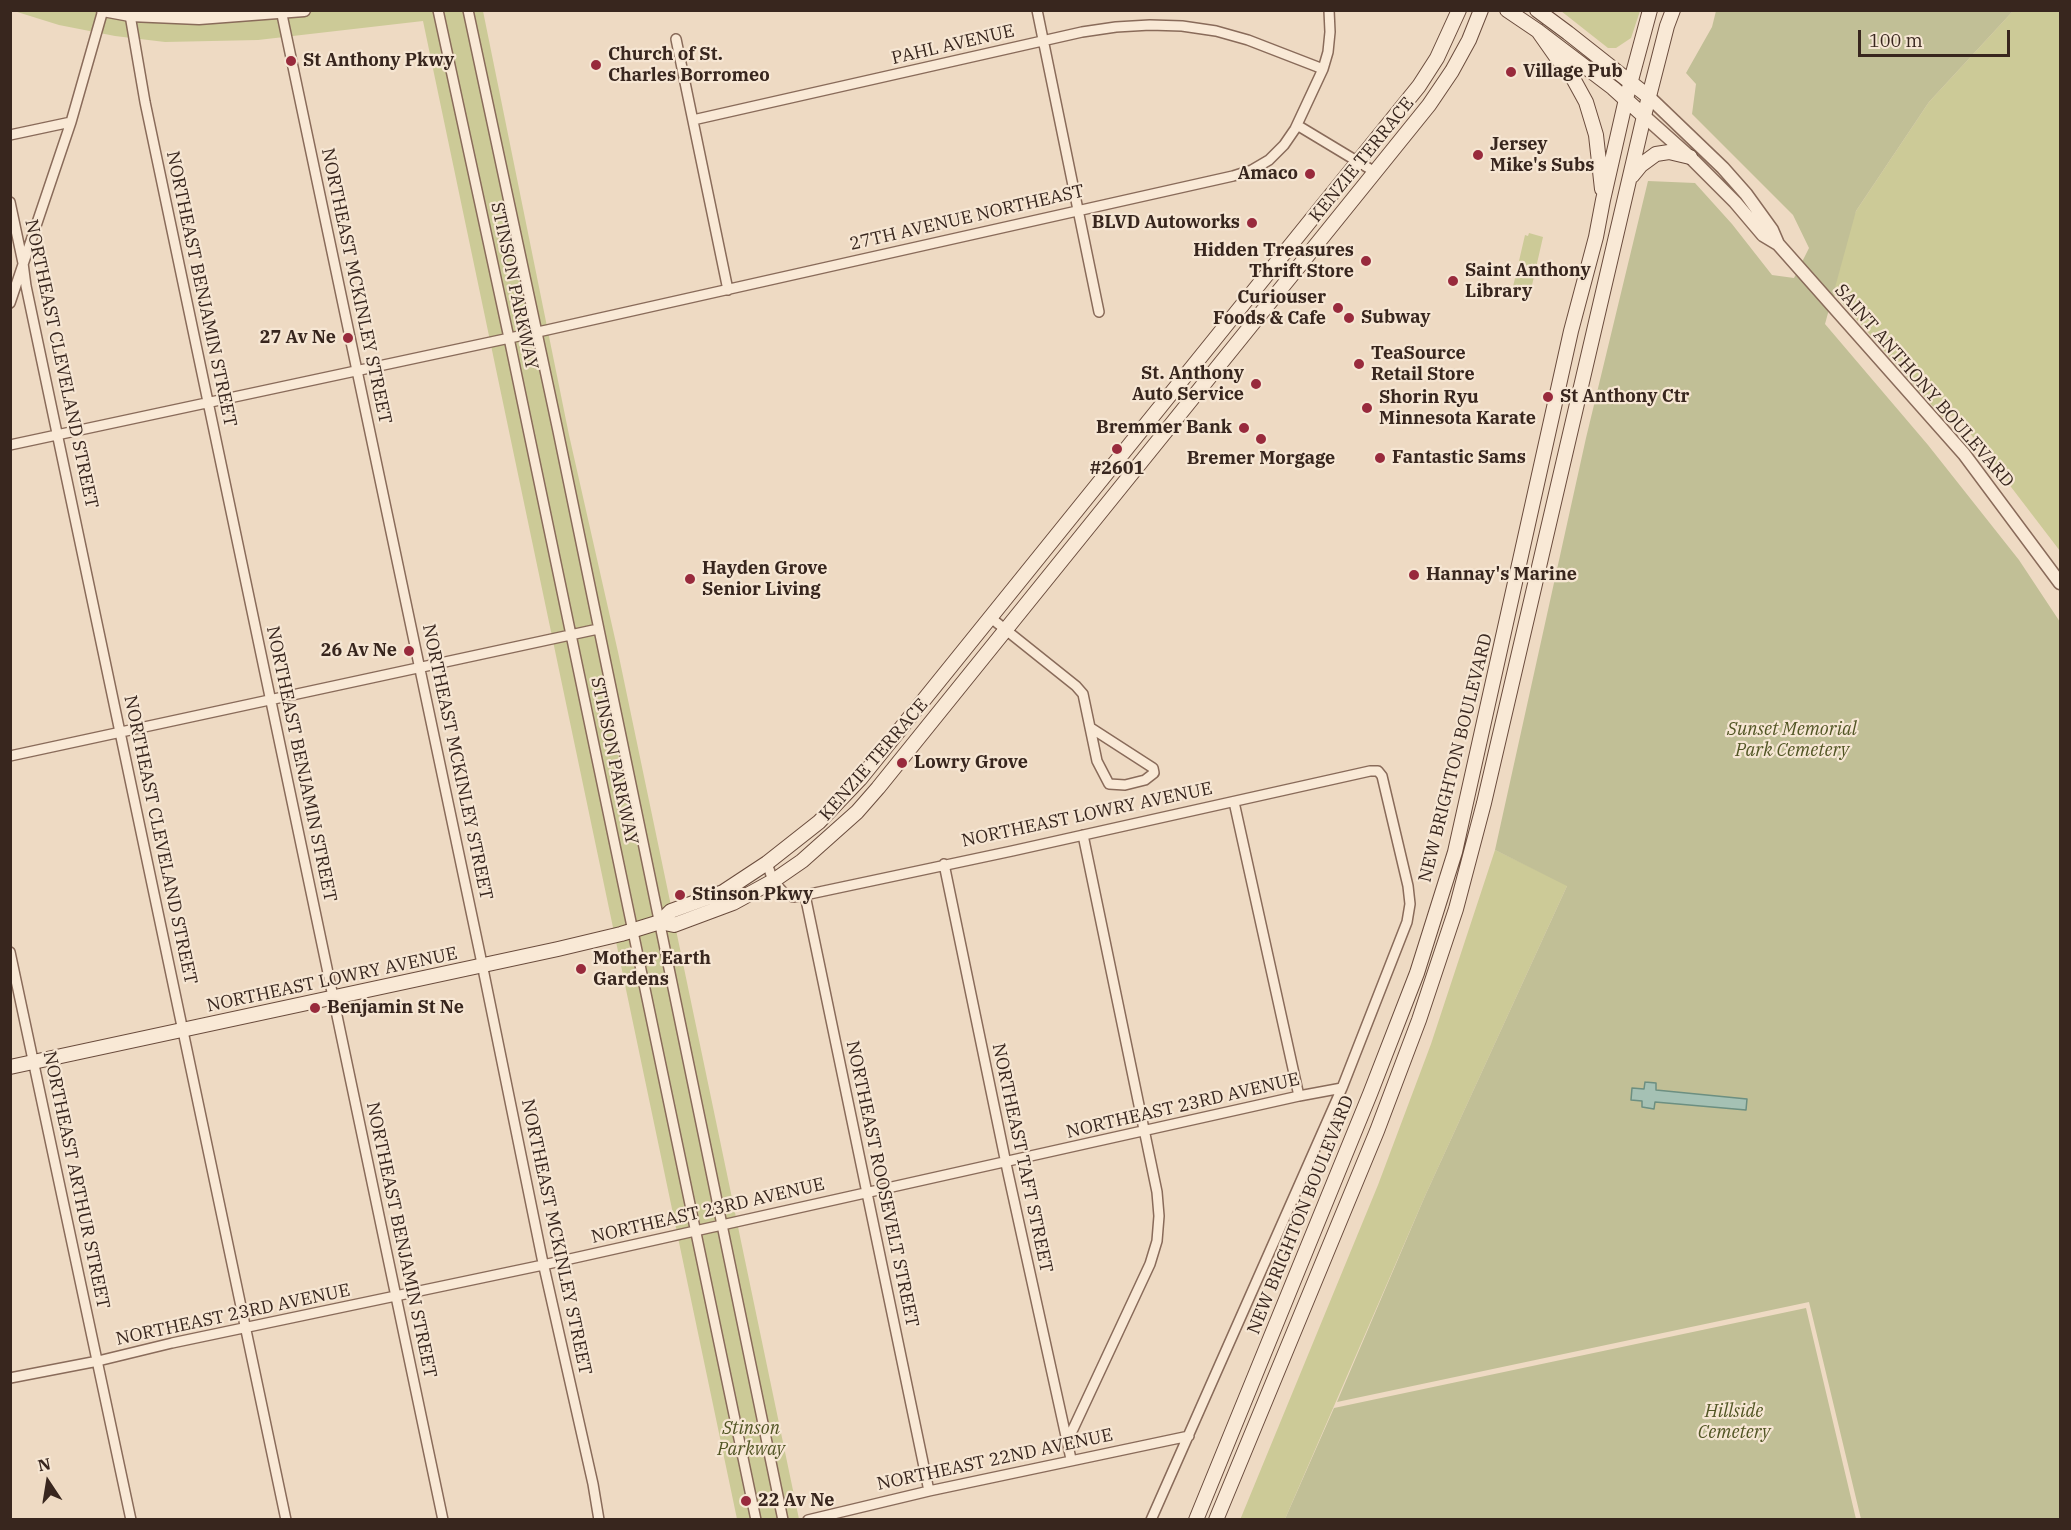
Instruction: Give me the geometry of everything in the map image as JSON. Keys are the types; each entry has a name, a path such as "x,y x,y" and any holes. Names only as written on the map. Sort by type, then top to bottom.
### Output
{"main road":[{"path":"1448,10 1451,32"},
{"name":"KENZIE TERRACE","path":"660,922 671,911 723,891 767,863 819,822 843,799 1419,86 1451,32 1459,10"},
{"name":"KENZIE TERRACE","path":"660,922 674,925 700,916 733,903 773,881 809,855 857,812 1434,99 1469,40 1480,10"},
{"name":"SAINT ANTHONY BOULEVARD","path":"1507,10 1626,99 1644,116"},
{"name":"SAINT ANTHONY BOULEVARD","path":"1537,10 1649,97"},
{"path":"1549,10 1568,33"},
{"name":"NEW BRIGHTON BOULEVARD","path":"1196,1520 1417,973 1455,852 1571,331 1596,237 1626,99 1650,10"},
{"name":"NEW BRIGHTON BOULEVARD","path":"1216,1520 1377,1131 1419,1020 1456,909 1486,793 1644,116 1673,10"},
{"path":"1538,31 1569,71 1586,102 1596,135 1603,200"},
{"path":"1629,180 1641,165 1656,154 1669,152 1690,157"},
{"name":"NORTHEAST LOWRY AVENUE","path":"10,1067 483,966 660,922"}],"street":[{"path":"10,303 71,122 103,10 130,15 199,18 304,10"},
{"name":"STINSON PARKWAY","path":"438,10 634,930 756,1520"},
{"name":"STINSON PARKWAY","path":"468,10 783,1520"},
{"path":"1037,10 1099,312"},
{"name":"27TH AVENUE NORTHEAST","path":"10,445 537,332 1233,177 1269,160 1284,145 1297,125 1323,69 1329,42 1329,10"},
{"name":"NORTHEAST MCKINLEY STREET","path":"281,12 483,966 543,1265 593,1484 599,1520"},
{"name":"NORTHEAST BENJAMIN STREET","path":"130,15 145,102 443,1520"},
{"name":"PAHL AVENUE","path":"693,120 1116,27 1182,26 1216,32 1248,40 1323,69"},
{"path":"676,39 728,290"},
{"name":"SAINT ANTHONY BOULEVARD","path":"1649,97 1716,160 1746,194 1792,262 1964,454 2061,583"},
{"name":"SAINT ANTHONY BOULEVARD","path":"1644,116 1735,202 1763,235 1778,244"},
{"path":"10,135 71,122"},
{"path":"1297,125 1375,172"},
{"name":"NORTHEAST CLEVELAND STREET","path":"10,202 286,1520"},
{"path":"991,618 1083,694 1097,761 1109,784 1125,785 1144,780 1154,773 1153,768 1091,728"},
{"path":"10,756 598,629"},
{"name":"NORTHEAST LOWRY AVENUE","path":"805,895 1378,771 1382,776 1408,886 1410,904"},
{"path":"1234,801 1299,1096"},
{"path":"1067,1442 1150,1264 1159,1216 1157,1192 1083,835"},
{"path":"767,863 773,881 784,893 793,897 805,895"},
{"name":"NORTHEAST TAFT STREET","path":"944,864 1071,1459"},
{"name":"NORTHEAST ROOSEVELT STREET","path":"805,895 929,1491"},
{"name":"NEW BRIGHTON BOULEVARD","path":"1151,1520 1342,1088 1407,922 1410,904"},
{"name":"NORTHEAST ARTHUR STREET","path":"10,952 131,1520"},
{"name":"NORTHEAST 23RD AVENUE","path":"10,1378 543,1265 1342,1088"},
{"name":"NORTHEAST 22ND AVENUE","path":"808,1520 1071,1459 1189,1436"}],"green space":[{"name":"Stinson Parkway","path":"14,11 483,11 569,435 618,652 799,1519 737,1519 423,21 258,40 165,42 115,36 59,25"},
{"path":"1561,11 1640,11 1631,38 1616,48 1608,48"},
{"name":"Sunset Memorial Park Cemetery","path":"1716,11 2013,11 1929,102 1856,211 1825,324 1928,445 2019,560 2060,622 2060,1519 1861,1519 1809,1302 1337,1402 1425,1196 1567,886 1495,850 1586,438 1648,181 1695,183 1732,224 1772,275 1794,278 1809,248 1793,215 1692,114 1696,84 1686,73 1712,27"},
{"path":"2013,11 2060,11 2060,551 1956,415 1942,417 1835,295 1816,327 1567,886 1425,1196 1285,1519 1240,1520 1378,1185 1431,1044 1495,850 1549,876 1856,211 1929,102"},
{"path":"1529,233 1543,237 1530,294 1512,291 1525,235 1528,236"},
{"name":"Hillside Cemetery","path":"1806,1308 1856,1519 1285,1519 1334,1408"}],"shaded area":[{"path":"1645,1082 1656,1083 1656,1090 1747,1099 1746,1110 1655,1102 1654,1109 1642,1107 1642,1101 1631,1100 1632,1088 1644,1089"}],"place":[{"name":"St Anthony Pkwy","path":"291,61"},
{"name":"Church of St. Charles Borromeo","path":"596,65"},
{"name":"Village Pub","path":"1511,72"},
{"name":"Jersey Mike's Subs","path":"1478,155"},
{"name":"Amaco","path":"1310,174"},
{"name":"BLVD Autoworks","path":"1252,223"},
{"name":"Hidden Treasures Thrift Store","path":"1366,261"},
{"name":"Saint Anthony Library","path":"1453,281"},
{"name":"Curiouser Foods & Cafe","path":"1338,308"},
{"name":"Subway","path":"1349,318"},
{"name":"27 Av Ne","path":"348,338"},
{"name":"TeaSource Retail Store","path":"1359,364"},
{"name":"St. Anthony Auto Service","path":"1256,384"},
{"name":"St Anthony Ctr","path":"1548,397"},
{"name":"Shorin Ryu Minnesota Karate","path":"1367,408"},
{"name":"Bremmer Bank","path":"1244,428"},
{"name":"Bremer Morgage","path":"1261,439"},
{"name":"#2601","path":"1117,449"},
{"name":"Fantastic Sams","path":"1380,458"},
{"name":"Hannay's Marine","path":"1414,575"},
{"name":"Hayden Grove Senior Living","path":"690,579"},
{"name":"26 Av Ne","path":"409,651"},
{"name":"Lowry Grove","path":"902,763"},
{"name":"Stinson Pkwy","path":"680,895"},
{"name":"Mother Earth Gardens","path":"581,969"},
{"name":"Benjamin St Ne","path":"315,1008"},
{"name":"22 Av Ne","path":"746,1501"}]}
